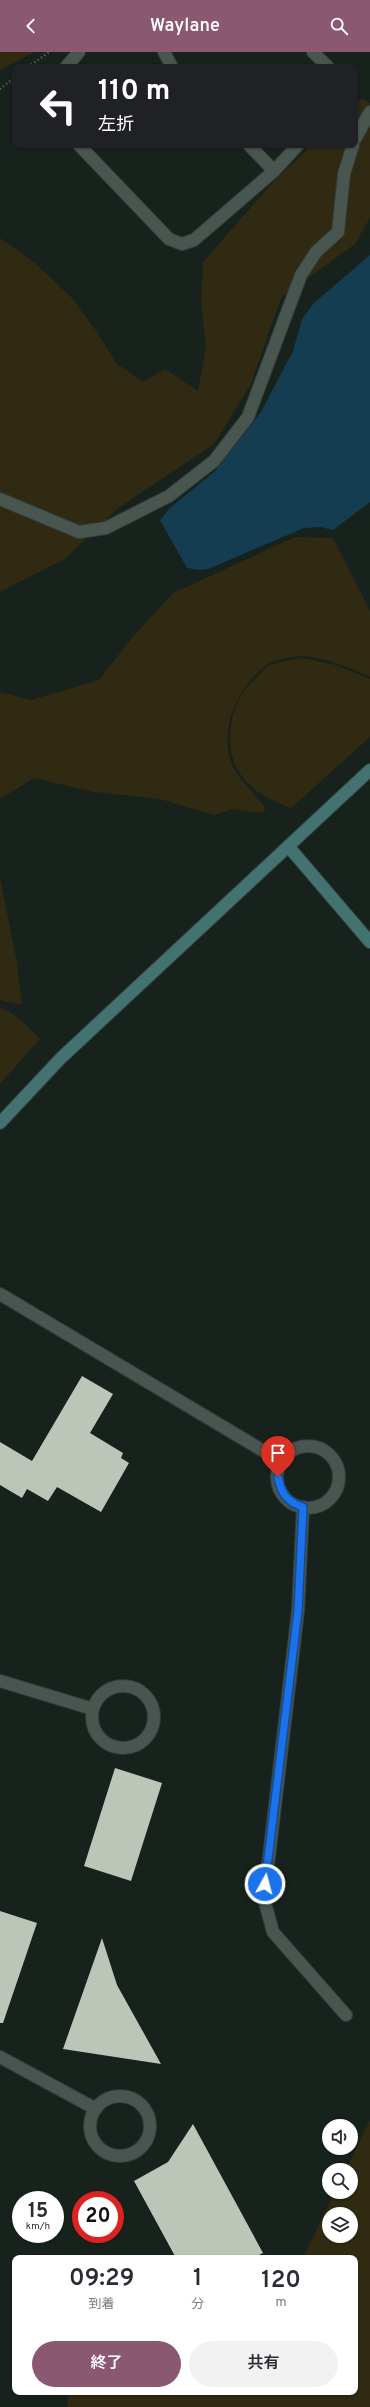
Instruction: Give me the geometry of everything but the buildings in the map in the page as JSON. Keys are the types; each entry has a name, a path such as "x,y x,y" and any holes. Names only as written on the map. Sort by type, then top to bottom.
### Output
{"street":[{"path":"69,64 79,52"},
{"path":"164,52 170,64"},
{"path":"313,52 325,64"},
{"path":"358,134 370,112"},
{"path":"82,148 169,239 182,244 194,240 274,171 295,148"},
{"path":"251,148 274,171"},
{"path":"0,499 79,532 106,528 169,496 214,461 248,417 301,275 316,252 338,232 344,174 352,148"},
{"path":"0,1123 60,1058 370,770"},
{"path":"288,846 370,942"},
{"path":"0,1294 282,1462"},
{"path":"311,1446 320,1448 335,1461 339,1470 336,1490 323,1504 303,1507 293,1504 285,1497 280,1487 278,1477 282,1462 292,1450 311,1446"},
{"path":"303,1507 298,1611 264,1899 273,1932 346,2014"},
{"path":"0,1681 93,1709"},
{"path":"124,1686 135,1688 150,1703 153,1712 153,1723 150,1732 143,1740 126,1748 116,1747 103,1740 94,1728 93,1709 98,1699 105,1692 124,1686"},
{"path":"0,2057 96,2109"},
{"path":"117,2096 136,2100 148,2116 150,2126 146,2140 139,2149 128,2154 118,2155 107,2152 98,2145 91,2130 91,2119 96,2109 103,2101 117,2096"}],"path":[{"path":"32,64 49,52"},
{"path":"0,89 12,79"}],"shaded area":[{"path":"0,52 34,52 0,70"},
{"path":"362,99 370,103 370,218 355,244 281,298 251,384 214,444 118,508 65,559 0,592 0,238 35,263 72,298 97,332 116,363 143,382 165,369 198,391 206,348 201,303 203,262 274,181 309,148 358,148 358,102"},
{"path":"295,537 333,538 370,611 370,677 336,663 308,656 301,656 284,658 271,662 257,673 248,684 240,696 229,723 228,751 235,770 266,808 262,813 233,809 214,815 160,799 94,792 34,778 0,799 0,692 31,700 99,680 131,639 173,593"},
{"path":"301,658 336,665 370,679 370,737 291,808 264,796 244,779 232,756 230,742 231,726 233,714 240,697 263,670 268,666"},
{"path":"0,878 17,963 22,1005 0,1000"},
{"path":"0,1008 17,1017 40,1039 0,1084"},
{"path":"370,2120 370,2407 67,2407 69,2395 358,2395 358,2255 304,2255 322,2219 322,2243 358,2243 358,2207 328,2207 332,2199 358,2199 358,2163 349,2163 353,2155 358,2155 358,2145"}],"water":[{"path":"370,255 370,502 333,530 320,527 304,528 208,569 200,570 187,568 160,520 170,508 215,471 261,412 293,351 302,319 314,303"}],"route":[{"path":"265,1884 298,1611 303,1507 293,1504 285,1497 280,1487 278,1477"}]}
